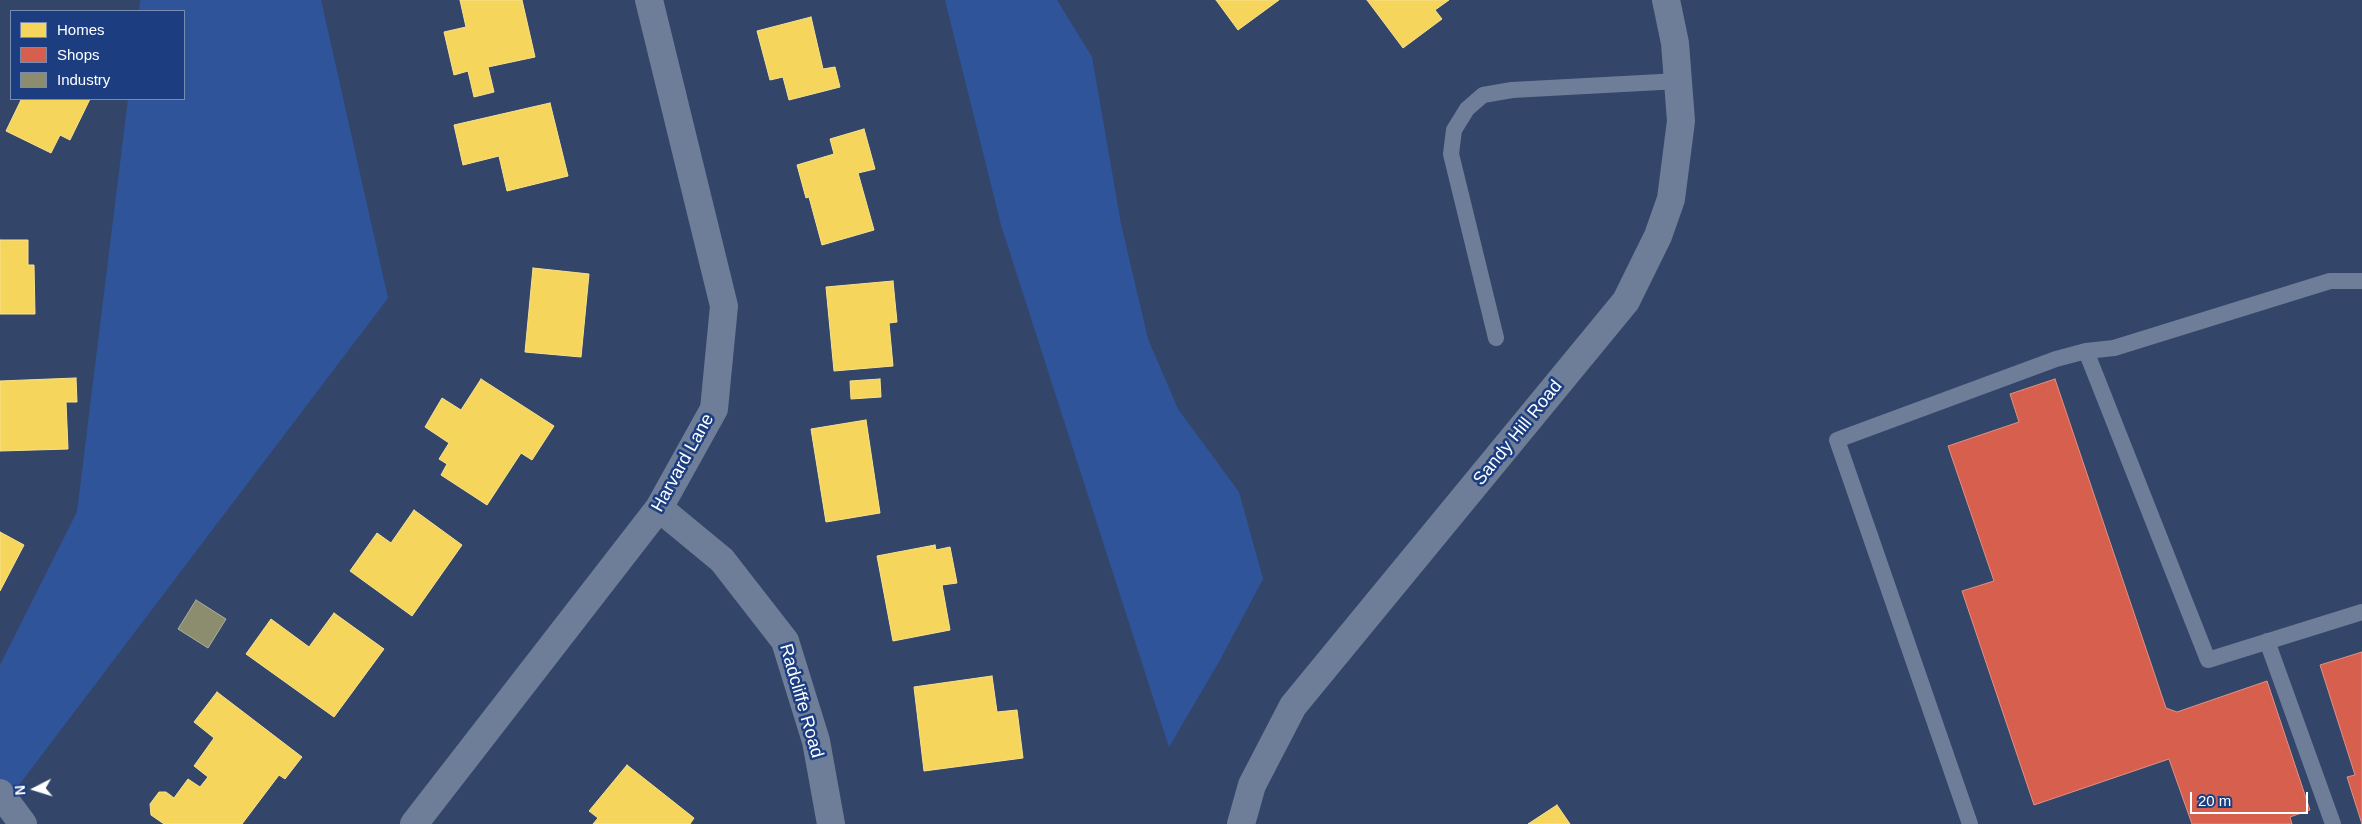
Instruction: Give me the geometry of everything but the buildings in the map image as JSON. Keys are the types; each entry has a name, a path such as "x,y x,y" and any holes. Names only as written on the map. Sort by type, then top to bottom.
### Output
{"street":[{"name":"Harvard Lane","path":"414,824 659,508 714,409 724,306 649,0"},
{"name":"Sandy Hill Road","path":"1241,824 1252,785 1293,706 1626,301 1658,236 1671,199 1681,121 1675,43 1666,0"},
{"name":"Radcliffe Road","path":"659,508 722,560 785,640 816,741 831,824"},
{"path":"0,793 23,824"}],"lane":[{"path":"1496,338 1451,154 1454,130 1467,109 1483,95 1512,90 1679,81"},
{"path":"1970,824 1837,440 2056,359 2086,351 2114,348 2330,281 2362,281"},
{"path":"2086,351 2208,660 2362,612"},
{"path":"2267,642 2333,824"}],"shaded area":[{"path":"140,0 321,0 388,298 0,810 0,665 77,512 128,100 185,100 185,10 139,10"},
{"path":"945,0 1057,0 1092,57 1121,224 1148,339 1178,409 1239,492 1263,579 1220,660 1169,747 1001,225"}]}
